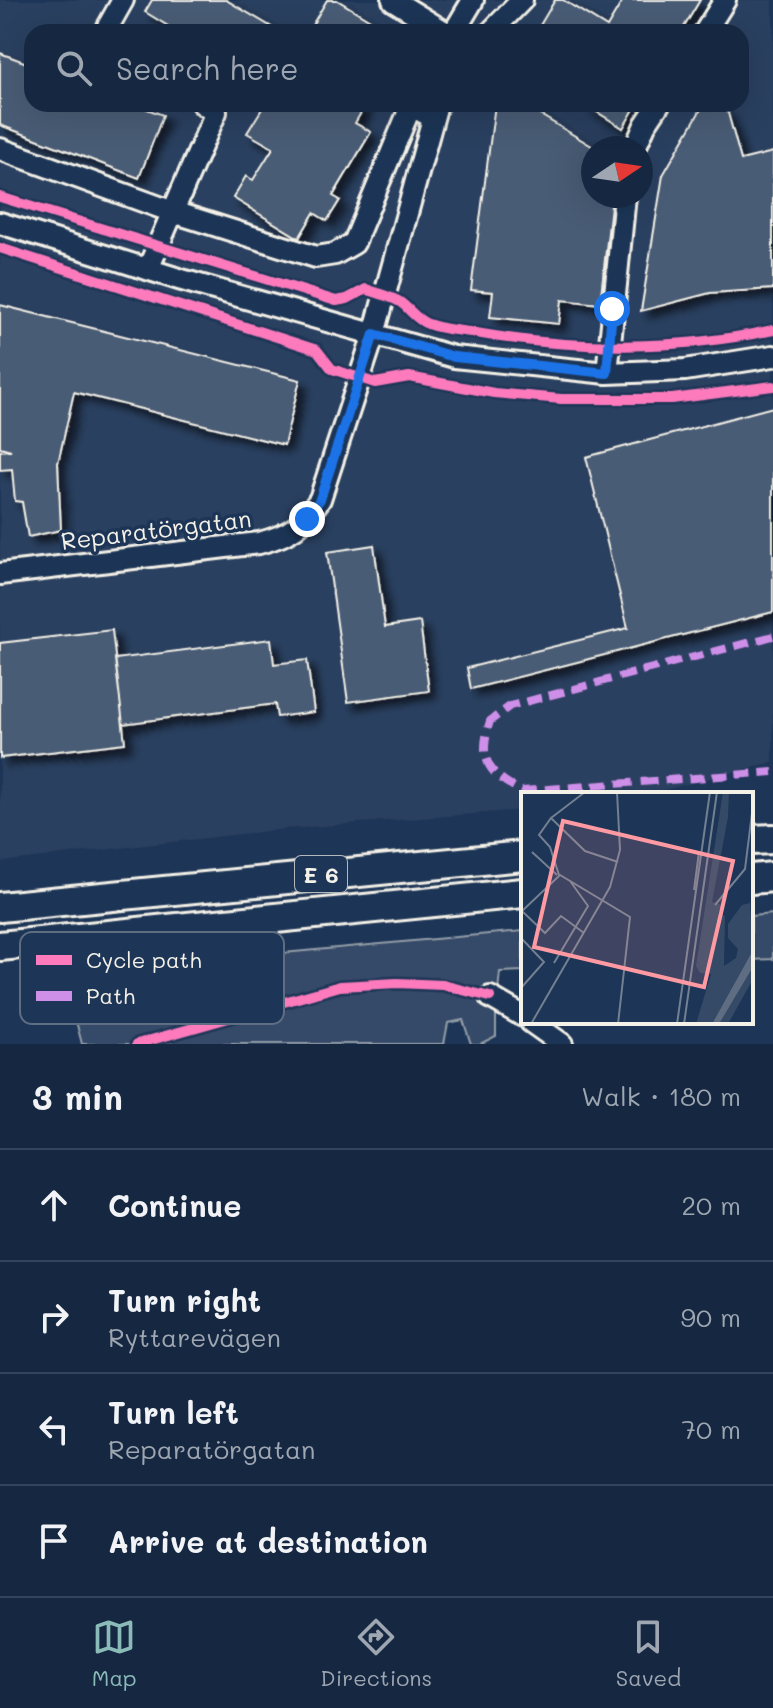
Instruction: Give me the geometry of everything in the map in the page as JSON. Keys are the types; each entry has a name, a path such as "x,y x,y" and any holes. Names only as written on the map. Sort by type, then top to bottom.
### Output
{"highway":[{"path":"753,840 773,839"},
{"name":"E 6","path":"0,907 521,856"},
{"path":"753,879 773,877"},
{"name":"E 6","path":"138,932 521,893"},
{"name":"E 6","path":"0,946 20,944"}],"street":[{"path":"110,24 123,0"},
{"path":"393,0 432,24"},
{"path":"459,24 473,0"},
{"path":"499,24 522,0"},
{"path":"710,24 725,0"},
{"path":"148,269 216,112"},
{"path":"0,149 173,212 316,257 335,254 354,243 409,112"},
{"name":"Reparatörgatan","path":"0,574 259,543 286,536 307,519 320,499 374,334 434,112"},
{"path":"642,136 655,112"},
{"path":"607,373 624,208"},
{"path":"0,223 454,357 607,373 685,370 773,356"},
{"path":"753,824 773,832"},
{"path":"753,895 773,885"},
{"path":"490,997 521,1015"},
{"path":"534,1024 562,1044"}],"shaded area":[{"path":"0,0 773,0 773,762 656,792 521,792 521,810 285,829 0,862"},
{"path":"773,914 773,959 753,960 753,916"},
{"path":"521,931 521,971 500,972 496,1036 480,1044 471,1044 463,1020 448,1023 444,1044 82,1044 77,1024 284,1024 284,953"}],"building":[{"path":"152,0 226,0 266,24 165,24 145,12"},
{"path":"327,0 337,0 377,24 313,24"},
{"path":"555,0 563,0 602,24 541,24"},
{"path":"623,0 700,0 686,24 609,24"},
{"path":"0,53 24,62 24,112 155,112 163,115 139,178 0,125"},
{"path":"260,112 361,112 355,123 371,132 333,196 340,200 327,221 314,213 299,238 233,198 246,176 253,180 273,148 247,133"},
{"path":"494,112 535,112 581,140 581,208 611,208 600,304 562,300 559,324 490,317 493,292 471,290"},
{"path":"597,112 632,112 623,128"},
{"path":"699,112 728,113 741,160 773,152 773,289 710,293 641,311 663,175"},
{"path":"0,305 300,380 284,445 74,392 58,463 61,530 28,537 22,502 15,501 12,469 0,470 0,451 11,450 0,447"},
{"path":"773,407 773,612 471,689 467,668 628,628 586,457"},
{"path":"374,545 385,627 420,622 429,691 348,702 327,552"},
{"path":"112,630 125,743 0,758 0,643"},
{"path":"271,639 274,664 307,660 314,712 277,717 275,704 123,724 115,659"}],"marked path":[{"path":"773,636 510,706 490,721 485,746 488,764 493,771 522,791 773,772"}],"cycle path":[{"path":"0,197 336,301 366,289 400,302 424,322 446,329 550,343 625,346 700,342 773,330"},
{"path":"0,248 317,350 332,369 375,383 409,377 494,393 561,399 672,399 773,386"},
{"path":"284,1002 340,986 397,983 443,985 490,997"},
{"path":"137,1044 207,1024"}],"route":[{"path":"307,519 320,499 374,334 454,357 607,373 612,309"}]}
